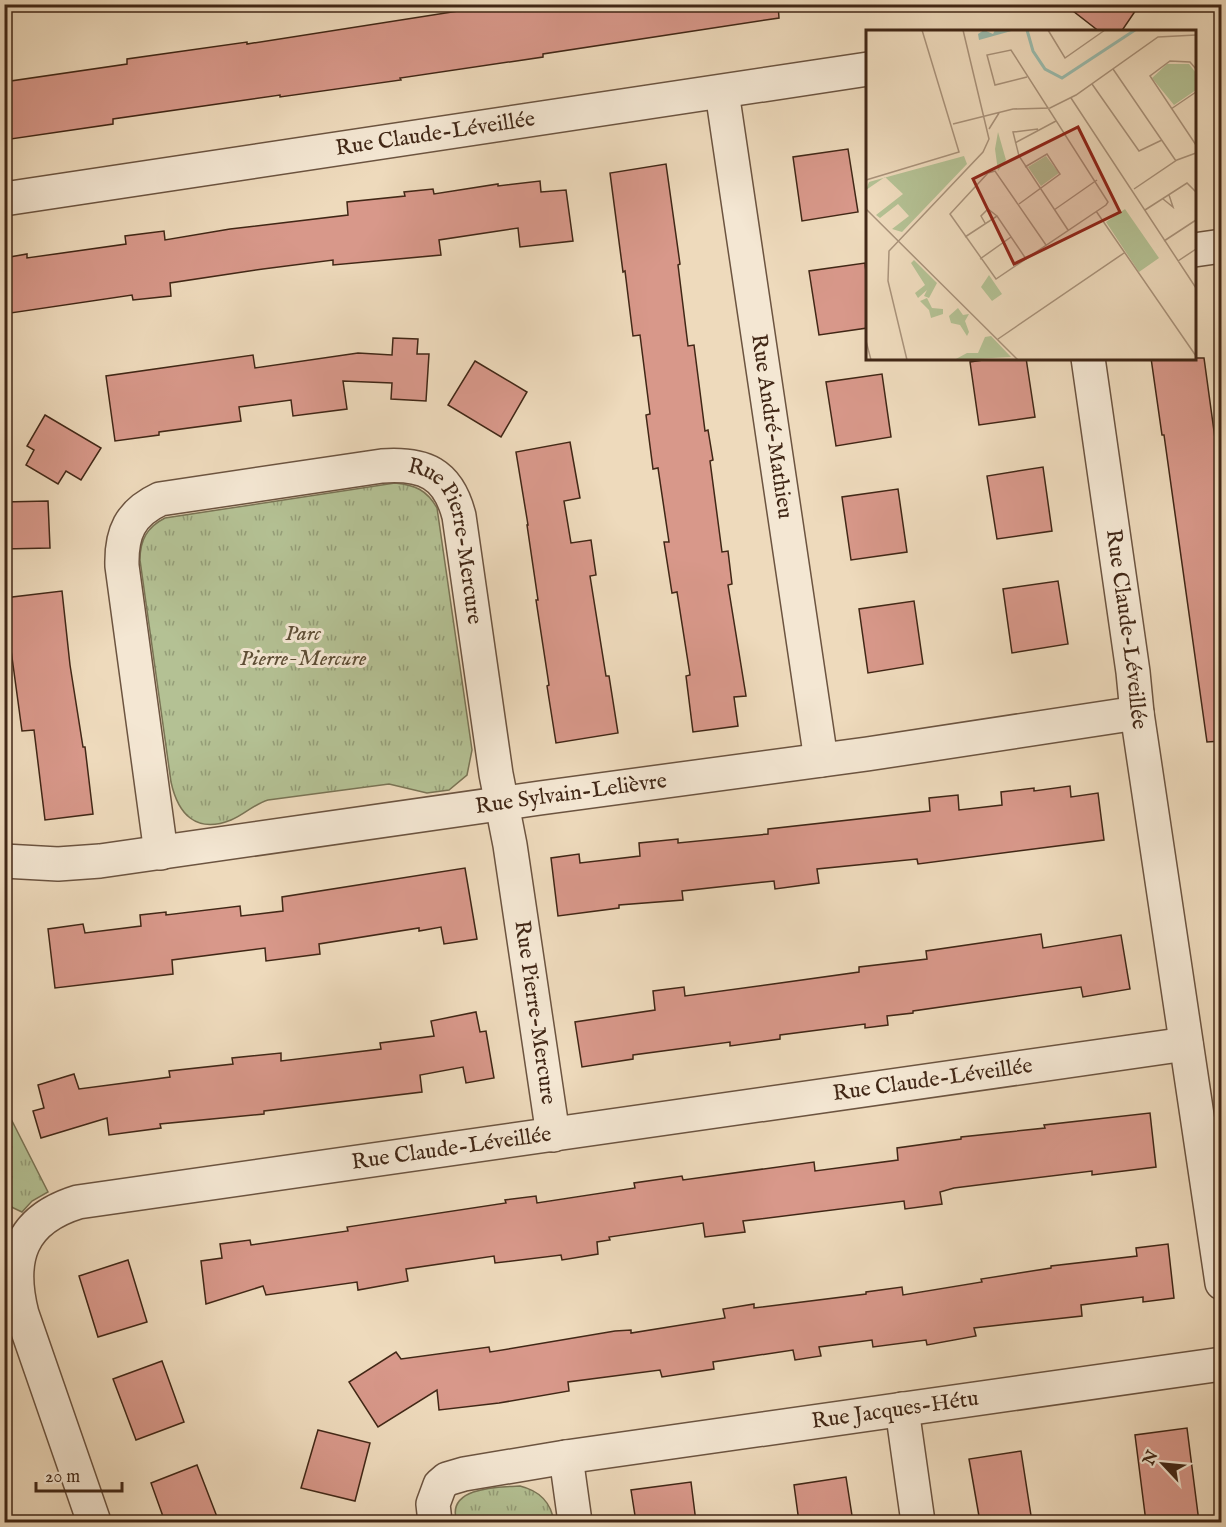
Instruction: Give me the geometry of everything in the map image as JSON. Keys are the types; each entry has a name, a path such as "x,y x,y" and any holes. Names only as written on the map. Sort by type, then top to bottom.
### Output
{"street":[{"name":"Rue Claude-Léveillée","path":"4,199 866,69"},
{"name":"Rue André-Mathieu","path":"722,92 821,760"},
{"path":"1196,250 1221,246"},
{"name":"Rue Claude-Léveillée","path":"1088,360 1137,713 1221,1283"},
{"name":"Rue Pierre-Mercure","path":"161,853 122,566 124,537 136,515 146,506 160,499 196,492 400,465 415,466 429,471 442,480 450,491 459,516 553,1135"},
{"name":"Rue Sylvain-Lelièvre","path":"4,861 79,863 161,853 1137,713"},
{"name":"Rue Claude-Léveillée","path":"94,1522 17,1296 15,1277 18,1258 28,1237 41,1220 57,1210 78,1202 1186,1044"},
{"name":"Rue Jacques-Hétu","path":"435,1522 433,1504 440,1485 447,1479 464,1474 566,1457 1221,1364"},
{"path":"902,1409 918,1522"},
{"path":"566,1457 575,1522"}],"green space":[{"name":"Parc Pierre-Mercure","path":"395,483 409,485 420,490 437,508 472,750 467,775 449,790 427,793 389,784 268,800 236,818 219,824 198,823 184,812 178,803 171,782 140,560 143,540 149,530 165,518"},
{"path":"5,1107 48,1192 32,1201 22,1212 5,1204"},
{"path":"520,1486 543,1498 554,1522 457,1522 455,1510 466,1495 499,1487"}],"building":[{"path":"503,4 778,4 779,18 543,54 543,57 400,78 401,80 113,119 113,124 4,140 4,82 127,64 127,59 247,42 247,44"},
{"path":"1064,4 1140,4 1122,30 1097,30"},
{"path":"848,149 858,212 802,221 793,157"},
{"path":"666,164 680,264 678,265 688,346 694,345 705,431 708,430 713,460 710,461 722,552 728,551 732,584 728,585 746,696 734,697 738,726 693,732 686,676 690,675 677,592 672,593 664,542 669,542 658,468 653,469 646,415 650,414 640,335 633,336 610,173"},
{"path":"540,181 541,192 566,190 573,241 520,247 518,228 439,240 441,255 333,265 333,260 263,269 170,283 171,296 133,300 132,295 4,314 4,258 27,254 27,258 126,244 125,236 164,231 165,240 230,229 348,215 347,202 405,196 404,192 433,189 434,194 498,184 498,186"},
{"path":"865,263 866,328 819,335 809,271"},
{"path":"393,338 418,339 417,354 429,354 426,401 391,399 392,383 343,381 347,409 293,416 291,400 239,407 241,421 159,432 159,435 115,441 106,376 253,355 255,368 358,353 392,355"},
{"path":"1204,358 1217,453 1220,452 1221,465 1221,741 1207,742 1164,435 1162,435 1151,360"},
{"path":"1026,360 1035,417 979,425 970,362"},
{"path":"475,361 527,392 501,437 448,405"},
{"path":"882,374 891,437 836,446 826,382"},
{"path":"45,415 101,448 81,480 66,471 58,484 26,465 34,450 27,446"},
{"path":"570,442 580,498 564,501 571,543 591,540 596,575 590,576 606,676 609,676 618,733 556,743 528,525 516,452"},
{"path":"1043,467 1052,531 997,539 987,476"},
{"path":"898,489 907,552 851,560 842,497"},
{"path":"48,501 50,548 4,549 4,502"},
{"path":"1058,581 1068,644 1012,653 1003,589"},
{"path":"62,591 70,665 83,747 85,747 93,814 45,820 34,730 22,731 11,650 4,651 4,598"},
{"path":"914,601 923,664 868,673 859,609"},
{"path":"1070,786 1071,797 1098,793 1104,840 918,864 917,859 817,869 819,883 775,889 774,881 682,891 683,900 619,905 619,908 558,916 551,858 579,854 580,863 640,856 639,843 678,839 678,843 768,834 768,829 930,811 929,798 958,795 959,810 1002,805 1001,792 1034,788 1034,791"},
{"path":"465,868 477,939 444,944 441,927 419,931 419,928 319,944 320,954 266,961 265,948 172,960 173,974 55,988 48,929 83,924 85,933 141,926 140,915 166,912 166,915 240,906 241,916 283,911 282,897"},
{"path":"1041,934 1043,948 1121,935 1130,989 1083,997 1081,987 887,1016 888,1025 865,1028 865,1024 780,1035 780,1039 730,1046 730,1042 633,1055 633,1059 582,1067 575,1022 655,1010 653,991 684,987 685,996 859,972 859,967 927,959 926,951"},
{"path":"476,1012 480,1032 486,1031 494,1078 466,1083 463,1067 420,1075 422,1092 264,1111 264,1114 160,1124 161,1128 109,1135 107,1118 41,1138 33,1111 44,1108 38,1085 74,1074 79,1089 170,1077 169,1071 233,1064 232,1058 281,1053 281,1061 381,1049 380,1043 434,1036 431,1021"},
{"path":"1150,1113 1156,1167 1092,1175 1092,1171 954,1188 940,1192 942,1204 905,1209 904,1201 743,1221 745,1232 705,1237 703,1223 609,1237 610,1240 597,1242 598,1254 562,1260 561,1255 495,1263 494,1256 406,1269 408,1281 358,1290 357,1282 266,1295 263,1286 206,1304 201,1261 222,1258 220,1244 250,1240 251,1245 348,1231 347,1227 506,1203 505,1200 536,1196 537,1203 635,1188 634,1183 682,1176 683,1180 814,1162 815,1171 898,1160 897,1148 961,1139 961,1137 1045,1128 1044,1125"},
{"path":"1168,1244 1174,1298 1143,1302 1143,1297 1081,1305 1082,1316 974,1328 976,1336 927,1345 926,1340 873,1347 872,1340 819,1347 821,1356 795,1360 793,1350 713,1362 714,1369 662,1377 660,1370 568,1382 569,1391 439,1410 437,1390 378,1427 349,1382 396,1352 401,1359 489,1347 490,1352 615,1331 631,1330 631,1333 725,1318 723,1309 754,1304 754,1308 866,1294 866,1292 902,1287 903,1295 982,1282 981,1279 1051,1268 1051,1266 1137,1256 1136,1248"},
{"path":"128,1260 147,1322 98,1337 79,1276"},
{"path":"162,1361 184,1422 136,1440 113,1379"},
{"path":"1187,1428 1199,1522 1146,1522 1135,1435"},
{"path":"318,1430 370,1443 355,1501 301,1488"},
{"path":"1021,1451 1032,1522 980,1522 969,1459"},
{"path":"197,1465 219,1522 165,1522 151,1483"},
{"path":"846,1477 853,1522 799,1522 794,1485"},
{"path":"691,1482 696,1522 636,1522 631,1490"}]}
